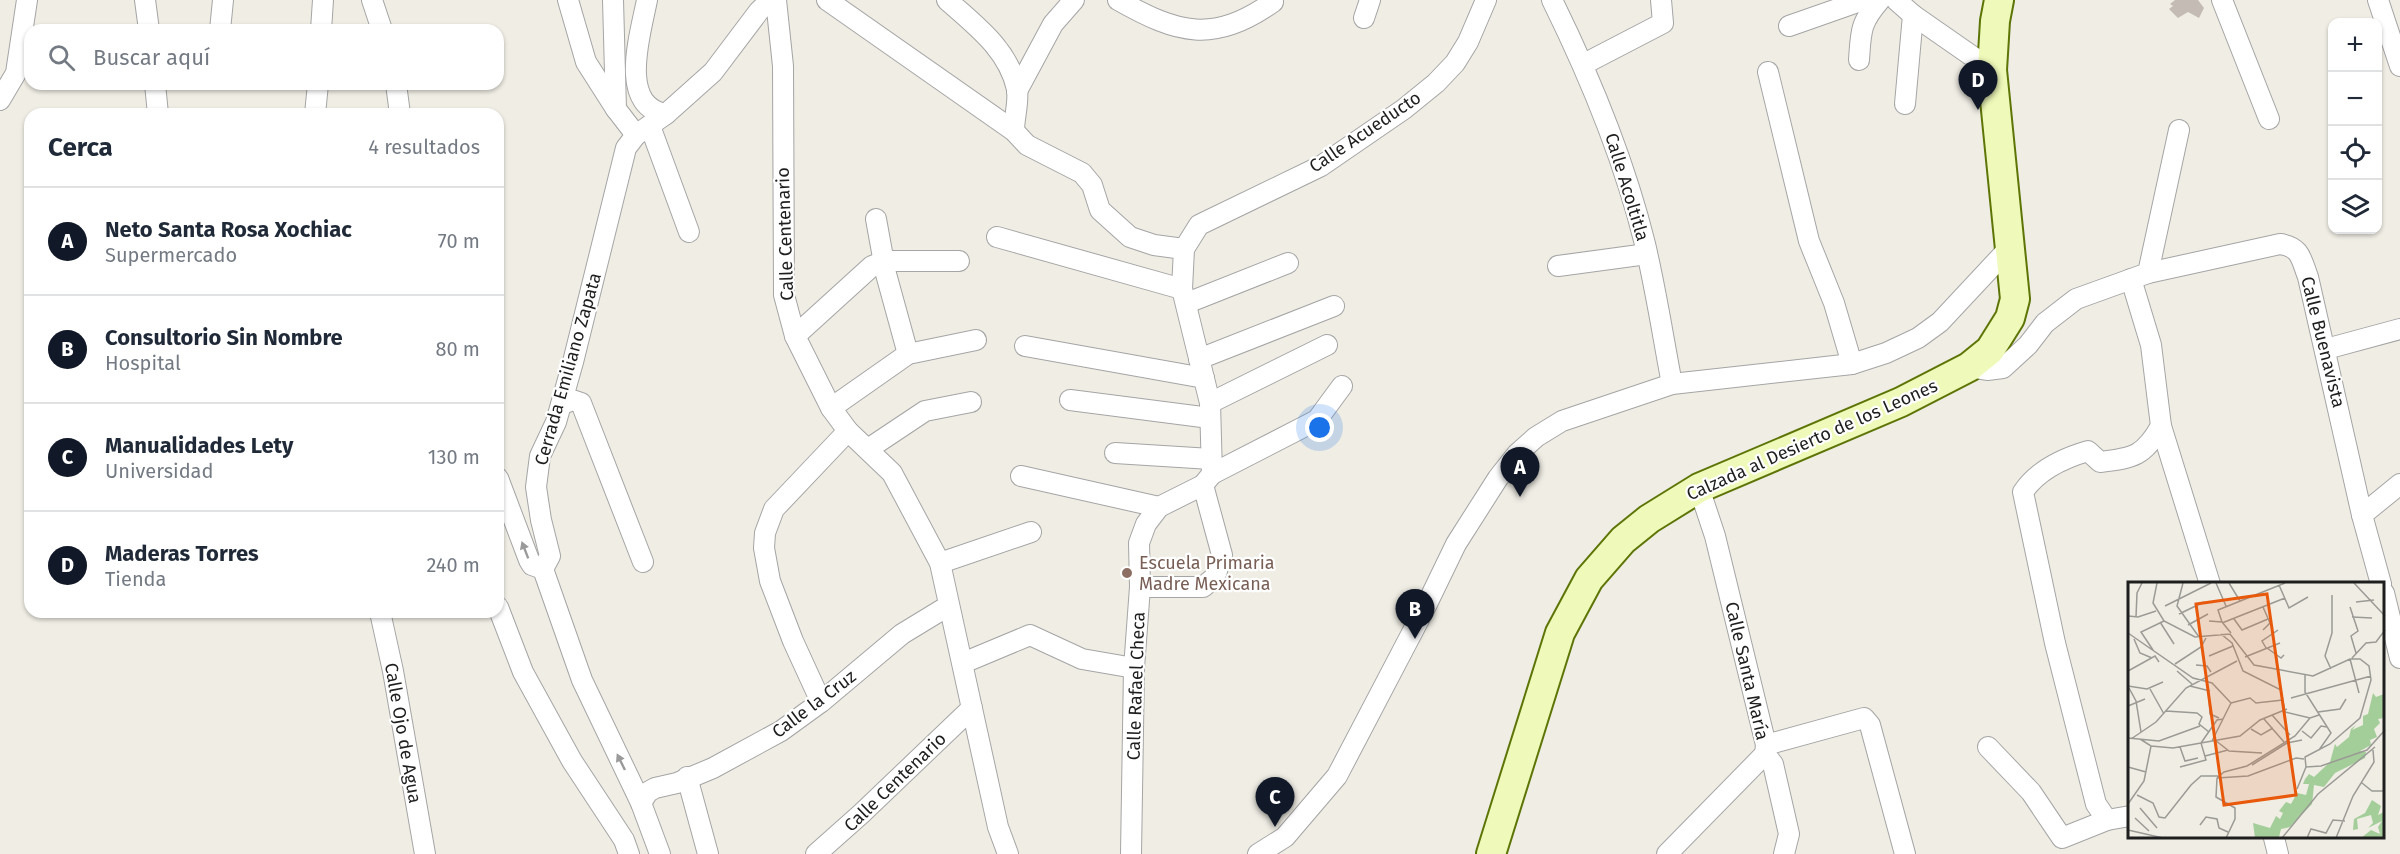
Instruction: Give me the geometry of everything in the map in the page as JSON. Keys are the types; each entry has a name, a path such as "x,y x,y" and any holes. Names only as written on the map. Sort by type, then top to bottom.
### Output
{"street":[{"path":"0,100 16,74 27,0"},
{"path":"145,0 148,24"},
{"path":"221,24 223,0"},
{"path":"321,24 323,0"},
{"path":"372,0 380,24"},
{"path":"568,0 586,62 616,109 643,130 689,232"},
{"path":"613,0 616,109"},
{"path":"647,0 634,69 640,94 646,103 656,112 666,114"},
{"name":"Cerrada Emiliano Zapata","path":"543,569 550,556 536,487 540,456 561,405 626,148 643,130 666,114 713,72 759,10 771,0"},
{"name":"Calle Centenario","path":"776,0 783,66 784,295 795,336 831,408 848,431 892,473 940,564 998,827 1008,854"},
{"path":"827,0 1014,131 1027,145 1082,173 1092,185 1100,210 1130,237 1154,245 1184,249 1185,296 1210,411 1209,473 1222,555 1215,577 1203,587 1140,587"},
{"path":"947,0 989,37 1006,58 1017,91 1014,131"},
{"path":"1017,91 1053,24 1074,0"},
{"path":"1118,0 1176,27 1199,32 1226,26 1246,18 1273,2"},
{"name":"Calle Acueducto","path":"1184,249 1198,225 1321,166 1404,109 1437,83 1455,63 1468,42 1486,0"},
{"name":"Calle Acoltitla","path":"1552,0 1584,64 1617,149 1647,254 1672,384"},
{"path":"1584,64 1663,23 1661,0"},
{"path":"1789,26 1863,0"},
{"path":"1859,60 1861,31 1866,15 1880,0"},
{"path":"1896,0 1913,15 1992,70"},
{"name":"Calzada al Desierto de los Leones","path":"1491,854 1560,633 1589,579 1623,540 1649,519 1699,488 1901,402 1969,367 1989,351 2010,318 2014,308 2011,246 1992,70 1995,21 1999,0"},
{"path":"2223,0 2269,119"},
{"path":"2378,0 2400,66"},
{"path":"1905,104 1913,15"},
{"path":"1768,72 1809,240 1834,303 1852,364"},
{"path":"156,90 157,108"},
{"path":"316,108 317,90"},
{"path":"397,90 399,108"},
{"path":"2179,130 2139,276 2151,345 2161,426 2209,582"},
{"path":"876,219 908,354"},
{"path":"997,237 1185,296 1288,263"},
{"name":"Calle Buenavista","path":"2139,276 2280,244 2290,246 2298,252 2308,276 2362,515 2380,582"},
{"path":"1258,854 1285,837 1337,776 1456,544 1498,478 1517,454 1536,437 1562,421 1672,384 1852,364 1894,349 1918,338 1940,322 2011,246"},
{"path":"1558,266 1647,254"},
{"path":"795,336 872,266 885,261 959,261"},
{"path":"1969,367 1987,370 2003,368 2028,345 2044,323 2076,299 2139,276"},
{"path":"1199,358 1334,306"},
{"path":"2326,349 2400,329"},
{"path":"831,408 908,354 976,340"},
{"path":"1070,400 1210,411 1327,345"},
{"path":"1024,346 1204,378"},
{"path":"1021,476 1159,507 1209,473 1317,420 1342,386"},
{"path":"561,405 572,400 581,403 643,562"},
{"path":"868,449 926,411 971,402"},
{"path":"2107,820 2096,804 2055,643 2023,492 2032,478 2073,455 2088,451 2100,462 2140,454 2151,444 2161,426"},
{"path":"821,702 770,581 764,548 765,532 774,509 848,431"},
{"path":"1115,453 1209,473"},
{"path":"2362,515 2400,484"},
{"name":"Calle Santa María","path":"1699,488 1715,536 1766,749 1773,764 1789,834 1784,854"},
{"path":"504,494 529,560 532,565 543,569 582,680 641,803 660,854"},
{"name":"Calle Rafael Checa","path":"1131,854 1134,668 1140,587 1139,543 1146,524 1159,507"},
{"path":"940,564 1031,532"},
{"path":"2385,601 2387,617 2400,658"},
{"name":"Calle la Cruz","path":"641,803 648,792 655,788 677,783 712,768 781,731 821,702 902,634 948,606"},
{"name":"Calle Ojo de Agua","path":"381,618 393,671 424,854"},
{"path":"502,618 523,672 572,761 624,840 629,854"},
{"path":"963,663 1030,635 1082,659 1134,668"},
{"name":"Calle Centenario","path":"816,854 972,708"},
{"path":"1667,854 1766,749 1864,718 1870,725 1905,854"},
{"path":"1988,747 2031,792 2062,838 2107,820 2128,816"},
{"path":"687,777 708,854"},
{"path":"2274,839 2278,854"}],"building":[{"path":"2175,0 2198,0 2204,8 2199,18 2188,12 2178,18 2169,9 2173,6 2170,4"}],"place":[{"name":"Maderas Torres","path":"1978,110"},
{"name":"Neto Santa Rosa Xochiac","path":"1520,497"},
{"name":"Escuela Primaria Madre Mexicana","path":"1127,573"},
{"name":"Consultorio Sin Nombre","path":"1415,639"},
{"name":"Manualidades Lety","path":"1275,827"}]}
